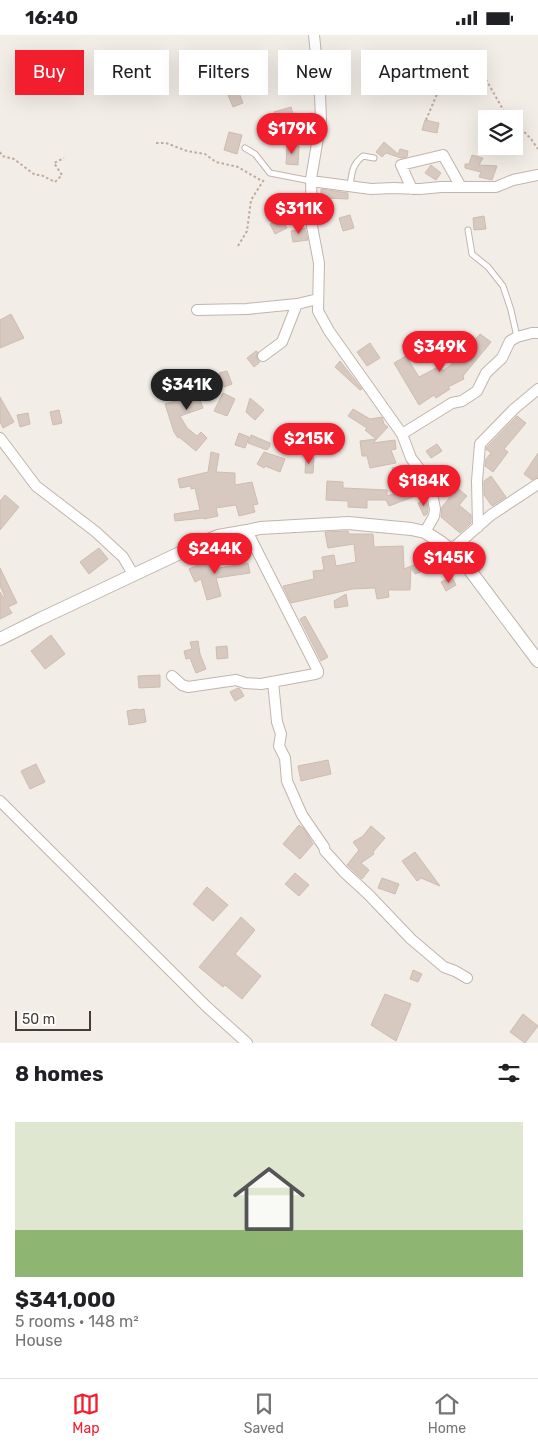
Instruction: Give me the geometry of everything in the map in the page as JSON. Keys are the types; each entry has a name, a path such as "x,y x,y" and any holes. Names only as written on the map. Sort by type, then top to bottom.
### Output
{"street":[{"path":"311,38 320,94 321,121 311,181 312,226 319,263 318,311 329,331 402,434 411,458 430,483 435,509 434,516 425,532"},
{"path":"412,189 401,165 443,155 460,187"},
{"path":"311,181 371,189 496,187 513,180 538,175"},
{"path":"197,310 247,309 297,304 318,299"},
{"path":"263,356 282,342 297,304"},
{"path":"402,434 452,403 462,401 477,391 486,373 502,358 510,341 517,337 538,333"},
{"path":"478,527 477,481 480,444 514,409 538,389"},
{"path":"0,438 36,486 96,532 123,557 133,574"},
{"path":"450,551 491,515 538,484"},
{"path":"0,639 133,574 218,536 260,528 348,523 425,532 463,561 538,661"},
{"path":"172,676 182,685 188,687 236,680 256,685 315,674 318,671 246,531"},
{"path":"273,682 277,722 281,734 279,746 285,758 287,781 302,815 325,851 411,939 444,967 467,978"},
{"path":"0,801 207,1007 246,1043"}],"lane":[{"path":"245,148 255,154 270,173 311,181"},
{"path":"350,186 353,167 356,161 363,156 374,158"},
{"path":"468,230 472,254 488,267 503,286 517,337"}],"path":[{"path":"426,120 440,87 471,61 484,76 503,110"},
{"path":"523,131 538,149"},
{"path":"156,143 166,143 186,151 205,154 216,163 238,167 262,181"},
{"path":"0,152 2,155 14,159 35,175 41,175 56,182 62,175 54,163 64,158"},
{"path":"238,246 247,231 251,200 262,181 270,173"}],"building":[{"path":"228,95 240,95 243,103 233,107"},
{"path":"291,107 294,118 276,121 274,112"},
{"path":"425,120 439,123 437,133 422,130"},
{"path":"229,132 242,135 237,154 224,150"},
{"path":"384,142 398,154 400,149 408,151 407,157 401,158 386,153 382,157 376,152"},
{"path":"287,145 299,146 298,165 286,164"},
{"path":"472,155 483,158 479,165 497,166 492,180 479,177 481,172 465,168 465,164 469,164"},
{"path":"431,165 441,173 436,180 425,173"},
{"path":"321,189 348,193 348,199 324,198 324,196 321,196"},
{"path":"350,215 354,228 343,231 339,218"},
{"path":"484,216 486,229 474,230 473,218"},
{"path":"282,219 287,228 275,234 270,224"},
{"path":"305,228 308,240 293,242 291,231"},
{"path":"11,314 24,338 0,348 0,320"},
{"path":"480,334 491,342 463,376 464,379 448,387 450,389 436,398 434,395 419,405 394,363 406,356 419,377 440,366 443,371 458,359"},
{"path":"419,339 422,347 405,353 402,345"},
{"path":"370,343 380,358 367,366 357,352"},
{"path":"256,351 258,352 256,357 260,362 254,367 247,358"},
{"path":"340,361 362,389 360,390 335,367"},
{"path":"198,371 201,388 196,389 203,408 180,416 187,428 197,436 201,432 207,438 196,451 178,438 174,432 165,404 186,398 182,373"},
{"path":"227,371 232,384 224,387 219,373"},
{"path":"223,393 235,399 227,416 214,411"},
{"path":"0,397 14,422 3,428 0,422"},
{"path":"250,398 264,410 255,420 246,412"},
{"path":"353,409 370,419 382,417 384,424 388,427 373,443 395,440 396,449 391,450 396,463 370,468 367,456 362,456 360,441 376,439 365,430 367,428 348,416"},
{"path":"59,410 62,423 53,425 50,412"},
{"path":"28,413 30,424 20,427 17,415"},
{"path":"517,416 526,423 504,449 508,452 493,472 485,466 486,459 491,453 486,449"},
{"path":"239,433 249,437 245,448 235,445"},
{"path":"251,435 270,443 270,446 267,450 248,443"},
{"path":"437,444 442,451 431,458 426,451"},
{"path":"211,452 219,454 216,472 235,473 235,485 252,482 258,504 253,505 255,512 239,516 236,505 216,508 218,516 175,521 174,514 200,510 195,488 191,489 191,486 180,488 178,479 208,472"},
{"path":"264,452 285,459 280,472 257,464"},
{"path":"538,453 538,477 532,480 524,474"},
{"path":"306,457 314,458 313,473 305,473"},
{"path":"401,466 404,475 395,477 392,468"},
{"path":"444,475 467,496 459,505 471,515 471,523 460,533 441,517 442,507 450,497 438,488 435,478"},
{"path":"491,476 506,497 492,506 484,495 484,481"},
{"path":"327,481 343,482 343,488 387,490 387,496 410,489 413,497 389,506 386,500 367,500 367,508 348,507 348,501 326,500"},
{"path":"5,495 19,507 0,530 0,501"},
{"path":"426,499 428,509 427,514 424,516 418,503"},
{"path":"348,531 349,534 373,534 374,547 403,546 404,569 430,558 433,567 415,574 411,568 410,590 388,590 389,597 377,599 375,588 352,589 291,603 283,586 314,579 313,571 324,570 322,557 334,555 336,566 356,562 354,544 328,548 325,532"},
{"path":"99,548 108,559 89,574 80,562"},
{"path":"211,555 219,568 248,563 250,573 216,578 221,596 207,600 201,579 195,582 189,569 203,563 202,561"},
{"path":"0,568 17,603 8,607 12,613 0,619 0,592 5,597 0,586"},
{"path":"452,577 456,585 446,591 441,582"},
{"path":"346,594 348,606 335,608 334,601"},
{"path":"305,616 328,657 321,661 300,619"},
{"path":"51,635 65,654 45,669 31,651"},
{"path":"198,641 200,654 206,669 196,673 190,658 186,659 184,651 192,649 190,642"},
{"path":"227,646 228,658 217,659 216,647"},
{"path":"160,675 160,687 139,688 138,676"},
{"path":"238,688 244,696 235,701 230,692"},
{"path":"144,709 146,722 129,725 127,711"},
{"path":"328,760 331,774 301,781 298,766"},
{"path":"36,764 45,782 30,789 21,771"},
{"path":"299,825 304,829 313,844 300,859 283,844"},
{"path":"371,826 385,838 373,852 374,854 361,863 369,870 362,879 347,865 359,850 353,842 363,836"},
{"path":"415,852 440,886 421,878 417,881 402,861"},
{"path":"295,873 309,885 299,896 285,884"},
{"path":"382,878 399,884 395,894 378,888"},
{"path":"207,887 228,905 213,921 193,904"},
{"path":"241,917 255,930 235,954 261,976 242,999 225,985 223,987 199,967"},
{"path":"413,970 422,974 418,982 410,979"},
{"path":"385,994 411,1004 396,1041 371,1025"},
{"path":"523,1014 538,1026 525,1043 510,1032"}]}
